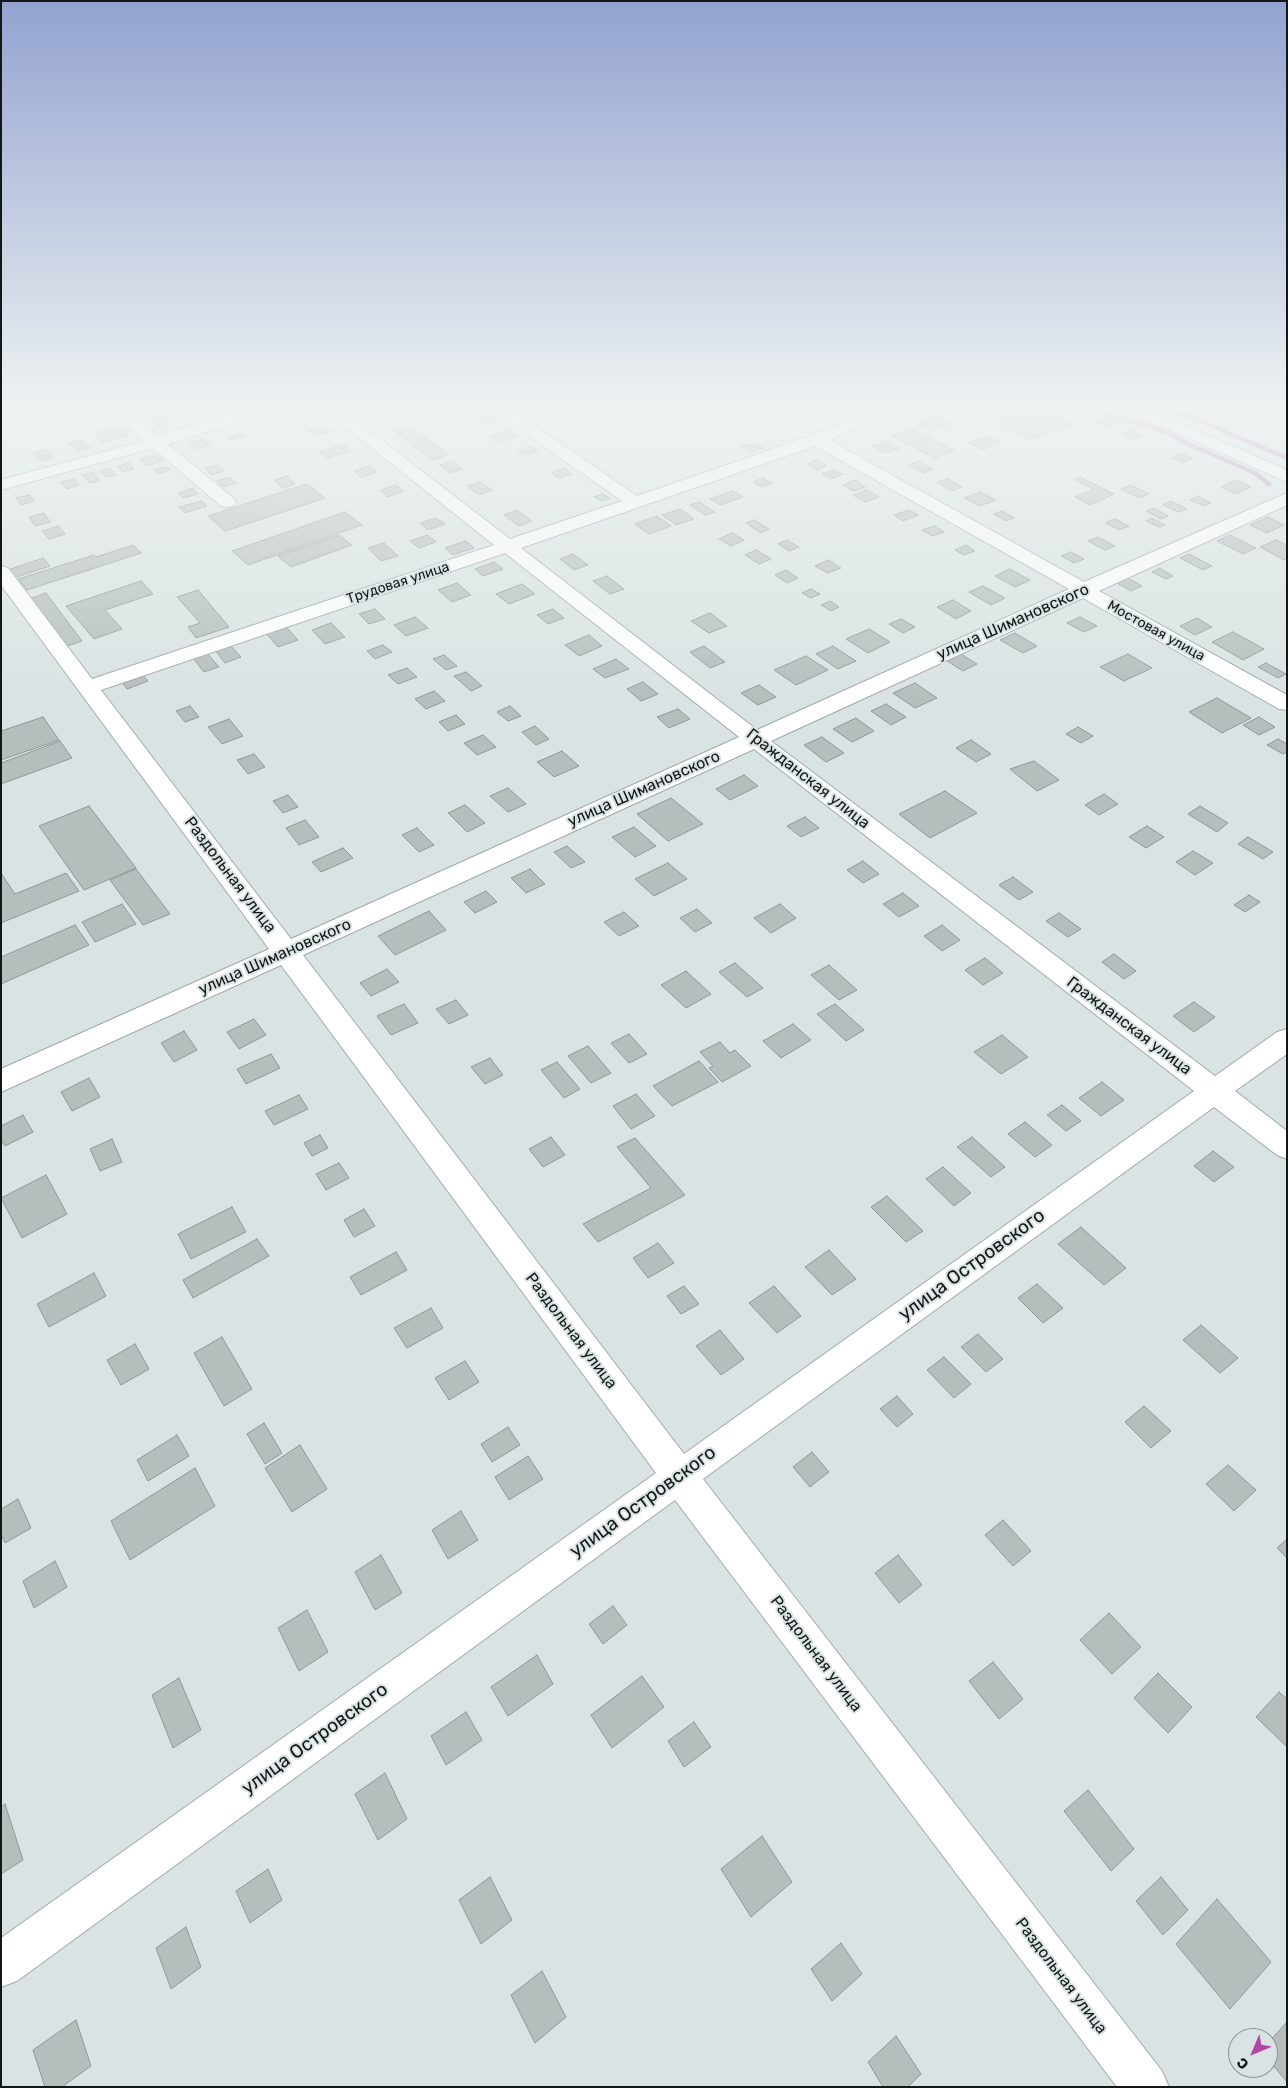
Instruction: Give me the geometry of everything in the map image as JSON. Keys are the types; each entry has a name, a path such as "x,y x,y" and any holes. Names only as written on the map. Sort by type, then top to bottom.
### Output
{"street":[{"name":"Гражданская улица","path":"457,506 1287,1147"},
{"name":"Трудовая улица","path":"88,687 622,506"},
{"name":"Мостовая улица","path":"935,506 1287,704"},
{"name":"улица Шимановского","path":"1,1081 1268,506"},
{"name":"Раздольная улица","path":"1,572 288,951 679,1476 1146,2087"},
{"name":"улица Островского","path":"1,1965 1287,1039"}],"building":[{"path":"181,506 206,506 185,513 179,507"},
{"path":"238,506 299,506 225,531 208,516"},
{"path":"692,506 706,506 715,512 705,515"},
{"path":"1166,506 1182,506 1187,509 1178,512"},
{"path":"1154,508 1168,516 1161,519 1146,511"},
{"path":"680,509 694,519 676,525 662,515"},
{"path":"517,510 532,521 519,526 504,515"},
{"path":"909,510 918,515 903,521 894,515"},
{"path":"1002,511 1014,518 1006,521 994,514"},
{"path":"345,512 362,525 248,565 232,551"},
{"path":"44,513 50,522 35,526 29,517"},
{"path":"657,516 671,526 649,534 635,524"},
{"path":"1268,517 1284,525 1267,533 1250,525"},
{"path":"436,518 445,524 428,530 420,523"},
{"path":"1152,518 1165,525 1159,527 1146,521"},
{"path":"1115,519 1129,526 1119,530 1105,523"},
{"path":"754,520 769,529 761,533 746,523"},
{"path":"59,526 65,534 49,539 42,531"},
{"path":"934,526 944,532 932,536 922,530"},
{"path":"732,533 744,540 731,546 719,539"},
{"path":"339,535 352,545 291,567 278,556"},
{"path":"427,535 436,542 419,548 410,541"},
{"path":"1230,535 1256,548 1243,554 1217,541"},
{"path":"1098,537 1115,546 1105,550 1088,541"},
{"path":"787,540 799,547 789,551 778,544"},
{"path":"1276,540 1287,545 1287,558 1284,560 1260,547"},
{"path":"466,541 474,548 453,555 445,548"},
{"path":"384,543 398,556 381,561 368,548"},
{"path":"133,545 141,553 27,590 18,579 94,555 96,557"},
{"path":"966,545 975,551 964,555 955,550"},
{"path":"756,550 771,559 759,564 745,555"},
{"path":"1071,552 1084,559 1074,563 1061,556"},
{"path":"573,554 588,565 574,570 560,559"},
{"path":"1189,554 1212,566 1203,570 1180,558"},
{"path":"43,558 50,566 14,578 8,570"},
{"path":"829,560 841,568 828,573 815,566"},
{"path":"494,562 503,569 483,576 475,569"},
{"path":"1160,568 1173,576 1166,579 1152,572"},
{"path":"1010,569 1030,580 1015,587 995,576"},
{"path":"786,570 798,578 787,583 775,575"},
{"path":"607,576 624,589 610,594 593,581"},
{"path":"1128,578 1142,586 1131,591 1117,583"},
{"path":"141,581 153,594 105,610 122,629 94,639 66,606"},
{"path":"457,583 471,595 452,602 438,590"},
{"path":"522,584 535,594 509,604 496,594"},
{"path":"983,586 1005,598 991,605 969,592"},
{"path":"811,589 820,594 811,598 802,593"},
{"path":"198,590 229,627 196,638 188,627 200,623 177,597"},
{"path":"46,593 82,641 64,647 29,599"},
{"path":"953,600 971,611 956,619 937,607"},
{"path":"830,601 839,607 831,611 821,605"},
{"path":"375,609 385,619 369,624 359,614"},
{"path":"553,609 564,618 548,624 537,615"},
{"path":"710,613 727,626 709,633 691,621"},
{"path":"415,617 428,628 406,636 394,625"},
{"path":"1080,617 1097,626 1084,632 1067,623"},
{"path":"1197,618 1212,627 1195,635 1180,626"},
{"path":"901,619 915,627 903,633 889,624"},
{"path":"331,623 345,637 325,644 312,630"},
{"path":"286,627 298,640 278,647 266,633"},
{"path":"869,629 890,642 868,653 846,639"},
{"path":"1233,632 1264,649 1243,660 1212,642"},
{"path":"1015,633 1037,646 1023,653 1000,640"},
{"path":"589,635 602,646 579,656 565,645"},
{"path":"229,644 241,657 225,663 214,649"},
{"path":"383,645 392,652 375,659 367,651"},
{"path":"704,646 725,662 710,668 690,652"},
{"path":"833,646 856,661 838,669 816,654"},
{"path":"206,652 219,667 204,672 192,657"},
{"path":"961,654 977,664 963,671 947,661"},
{"path":"1128,654 1152,668 1124,681 1100,667"},
{"path":"444,655 457,666 446,670 433,659"},
{"path":"806,656 828,670 796,685 774,670"},
{"path":"616,659 629,669 605,678 593,669"},
{"path":"1266,663 1286,674 1278,678 1258,667"},
{"path":"407,668 417,677 398,684 388,675"},
{"path":"466,672 482,686 471,691 454,676"},
{"path":"141,673 148,681 127,689 120,680"},
{"path":"643,682 658,694 641,701 627,689"},
{"path":"915,683 937,698 915,708 893,693"},
{"path":"759,685 776,697 758,705 741,693"},
{"path":"434,691 445,701 426,709 415,699"},
{"path":"1217,698 1251,718 1222,733 1189,712"},
{"path":"886,704 906,717 891,725 871,711"},
{"path":"190,706 199,717 185,722 176,711"},
{"path":"510,706 521,716 508,721 497,712"},
{"path":"678,709 690,719 669,728 657,717"},
{"path":"456,715 465,724 448,731 439,722"},
{"path":"43,717 59,740 1,760 1,731"},
{"path":"1259,717 1275,727 1259,735 1243,725"},
{"path":"856,718 874,731 852,742 833,729"},
{"path":"229,719 243,736 222,744 208,727"},
{"path":"535,726 549,739 536,745 522,732"},
{"path":"1078,727 1093,736 1081,743 1066,734"},
{"path":"483,735 496,747 477,755 464,743"},
{"path":"822,737 844,753 826,762 804,745"},
{"path":"1278,739 1287,744 1287,752 1283,754 1267,745"},
{"path":"971,740 991,754 976,762 956,748"},
{"path":"60,741 72,758 1,784 1,763"},
{"path":"562,751 579,766 554,777 537,762"},
{"path":"254,754 265,767 248,774 237,760"},
{"path":"1034,761 1059,780 1037,791 1010,769"},
{"path":"744,775 758,786 730,800 716,789"},
{"path":"508,788 526,804 508,812 490,796"},
{"path":"945,791 977,813 930,838 899,814"},
{"path":"1104,794 1118,804 1099,815 1085,805"},
{"path":"288,795 298,807 283,813 273,801"},
{"path":"671,798 703,824 668,841 637,814"},
{"path":"465,805 485,823 467,832 448,813"},
{"path":"89,806 136,868 84,890 39,826"},
{"path":"1200,806 1228,823 1217,832 1188,814"},
{"path":"805,817 819,828 801,837 787,826"},
{"path":"305,820 319,837 299,845 286,828"},
{"path":"1147,826 1164,837 1146,848 1129,837"},
{"path":"634,827 656,846 635,857 612,837"},
{"path":"417,828 434,845 419,852 402,835"},
{"path":"1248,837 1273,852 1263,859 1238,844"},
{"path":"567,846 585,862 571,868 554,852"},
{"path":"343,848 353,858 321,872 312,862"},
{"path":"1193,851 1213,863 1195,875 1176,862"},
{"path":"863,861 879,874 863,883 847,870"},
{"path":"668,863 687,879 654,896 635,879"},
{"path":"136,869 170,914 143,925 110,880"},
{"path":"530,869 545,884 526,893 511,878"},
{"path":"1,873 15,894 66,873 79,891 1,923"},
{"path":"1013,877 1033,892 1019,900 999,885"},
{"path":"486,891 497,902 475,913 464,902"},
{"path":"903,893 919,906 899,917 883,904"},
{"path":"1249,895 1260,902 1245,912 1234,905"},
{"path":"122,904 136,924 95,942 82,922"},
{"path":"780,904 796,918 771,933 754,918"},
{"path":"697,909 712,923 695,932 680,918"},
{"path":"429,911 446,930 395,955 378,936"},
{"path":"624,912 639,926 619,936 604,922"},
{"path":"1059,913 1081,929 1068,937 1046,921"},
{"path":"75,925 89,945 1,984 1,957"},
{"path":"942,925 960,940 942,951 924,936"},
{"path":"1114,954 1136,971 1124,979 1102,962"},
{"path":"985,958 1003,973 983,985 965,970"},
{"path":"735,963 763,988 747,997 719,972"},
{"path":"829,965 857,990 839,1000 811,975"},
{"path":"387,969 399,982 371,996 360,983"},
{"path":"686,971 711,994 686,1008 661,985"},
{"path":"456,1000 468,1015 449,1024 436,1009"},
{"path":"1194,1002 1215,1017 1194,1032 1173,1016"},
{"path":"404,1004 418,1023 391,1035 377,1016"},
{"path":"835,1004 864,1030 846,1041 817,1014"},
{"path":"254,1019 266,1035 239,1049 227,1032"},
{"path":"793,1024 811,1040 781,1058 763,1041"},
{"path":"184,1031 197,1050 174,1062 161,1043"},
{"path":"629,1034 647,1054 629,1063 611,1043"},
{"path":"1002,1035 1028,1057 1001,1074 974,1052"},
{"path":"720,1042 730,1053 735,1050 751,1066 722,1082 709,1068 713,1066 700,1052"},
{"path":"588,1046 611,1073 591,1083 568,1056"},
{"path":"271,1054 280,1068 246,1084 237,1069"},
{"path":"490,1058 503,1075 485,1084 471,1067"},
{"path":"699,1061 718,1082 672,1106 653,1086"},
{"path":"557,1062 580,1089 564,1098 541,1070"},
{"path":"89,1078 100,1097 72,1111 61,1092"},
{"path":"1102,1082 1124,1100 1101,1116 1079,1098"},
{"path":"636,1094 655,1116 631,1129 613,1106"},
{"path":"299,1095 308,1109 274,1125 265,1111"},
{"path":"1062,1105 1081,1121 1066,1131 1047,1115"},
{"path":"23,1115 33,1132 5,1146 1,1140 1,1126"},
{"path":"1025,1122 1052,1145 1035,1157 1008,1134"},
{"path":"320,1135 328,1148 312,1156 304,1143"},
{"path":"551,1137 565,1155 543,1167 529,1149"},
{"path":"972,1137 1005,1167 991,1177 957,1147"},
{"path":"635,1138 685,1195 598,1242 583,1224 651,1188 617,1147"},
{"path":"112,1139 122,1162 100,1171 90,1149"},
{"path":"1213,1151 1234,1167 1214,1182 1194,1166"},
{"path":"339,1163 349,1178 326,1190 316,1174"},
{"path":"943,1167 971,1193 954,1206 926,1179"},
{"path":"46,1175 67,1214 22,1238 1,1198"},
{"path":"887,1196 923,1231 906,1242 871,1207"},
{"path":"232,1207 246,1232 191,1259 178,1234"},
{"path":"364,1209 375,1226 354,1237 344,1220"},
{"path":"1081,1227 1126,1268 1104,1285 1058,1244"},
{"path":"257,1239 269,1256 193,1298 183,1280"},
{"path":"658,1243 674,1263 648,1278 633,1258"},
{"path":"829,1250 856,1279 832,1295 805,1267"},
{"path":"396,1252 407,1270 361,1295 350,1277"},
{"path":"94,1273 106,1296 49,1327 37,1304"},
{"path":"1037,1284 1063,1308 1043,1323 1018,1298"},
{"path":"684,1286 699,1304 681,1314 667,1296"},
{"path":"774,1286 801,1316 777,1333 749,1303"},
{"path":"431,1308 443,1328 407,1348 394,1328"},
{"path":"1201,1325 1238,1358 1220,1373 1183,1340"},
{"path":"720,1330 744,1359 721,1375 696,1346"},
{"path":"978,1334 1003,1359 986,1372 961,1347"},
{"path":"222,1337 252,1389 224,1406 194,1353"},
{"path":"135,1344 149,1369 121,1385 107,1360"},
{"path":"944,1357 971,1384 954,1398 927,1370"},
{"path":"465,1361 479,1382 449,1400 435,1378"},
{"path":"897,1396 913,1414 897,1427 880,1409"},
{"path":"1144,1406 1171,1431 1151,1448 1125,1422"},
{"path":"264,1423 282,1453 265,1464 247,1434"},
{"path":"508,1427 520,1445 492,1462 481,1444"},
{"path":"177,1435 189,1456 148,1481 137,1460"},
{"path":"300,1445 327,1489 292,1512 265,1468"},
{"path":"812,1452 829,1472 810,1487 793,1467"},
{"path":"528,1456 543,1479 509,1500 495,1477"},
{"path":"1228,1465 1256,1490 1234,1511 1206,1484"},
{"path":"195,1468 215,1506 130,1560 111,1521"},
{"path":"18,1499 31,1528 5,1543 1,1534 1,1509"},
{"path":"461,1511 478,1540 448,1559 432,1530"},
{"path":"1003,1520 1031,1551 1013,1566 985,1535"},
{"path":"1287,1539 1287,1558 1277,1548"},
{"path":"381,1555 402,1593 375,1610 355,1572"},
{"path":"898,1555 922,1585 899,1603 875,1573"},
{"path":"55,1561 67,1587 34,1608 23,1581"},
{"path":"613,1606 627,1625 603,1644 589,1624"},
{"path":"307,1610 328,1652 299,1671 278,1628"},
{"path":"1109,1613 1141,1647 1112,1674 1080,1640"},
{"path":"537,1655 553,1684 508,1716 491,1687"},
{"path":"993,1662 1023,1699 999,1719 969,1681"},
{"path":"1158,1673 1192,1707 1168,1733 1134,1698"},
{"path":"642,1676 664,1707 612,1748 591,1715"},
{"path":"179,1678 201,1730 173,1748 152,1695"},
{"path":"1279,1692 1287,1699 1287,1747 1256,1717"},
{"path":"466,1712 482,1740 446,1765 431,1736"},
{"path":"694,1722 711,1747 684,1767 668,1741"},
{"path":"385,1773 407,1819 378,1840 355,1794"},
{"path":"1088,1790 1134,1849 1111,1871 1064,1811"},
{"path":"5,1804 23,1860 1,1874 1,1807"},
{"path":"762,1836 792,1882 751,1917 721,1869"},
{"path":"268,1869 282,1900 250,1923 236,1891"},
{"path":"490,1877 512,1920 481,1944 459,1900"},
{"path":"1161,1877 1188,1910 1163,1935 1136,1901"},
{"path":"1217,1899 1271,1962 1230,2009 1176,1944"},
{"path":"186,1927 201,1967 171,1989 156,1948"},
{"path":"841,1943 862,1974 832,2001 811,1969"},
{"path":"542,1971 566,2017 535,2043 511,1995"},
{"path":"76,2020 91,2066 62,2087 45,2087 33,2050"},
{"path":"1287,2022 1287,2082 1278,2071 1278,2032"},
{"path":"896,2036 921,2074 908,2087 883,2087 868,2062"}]}
